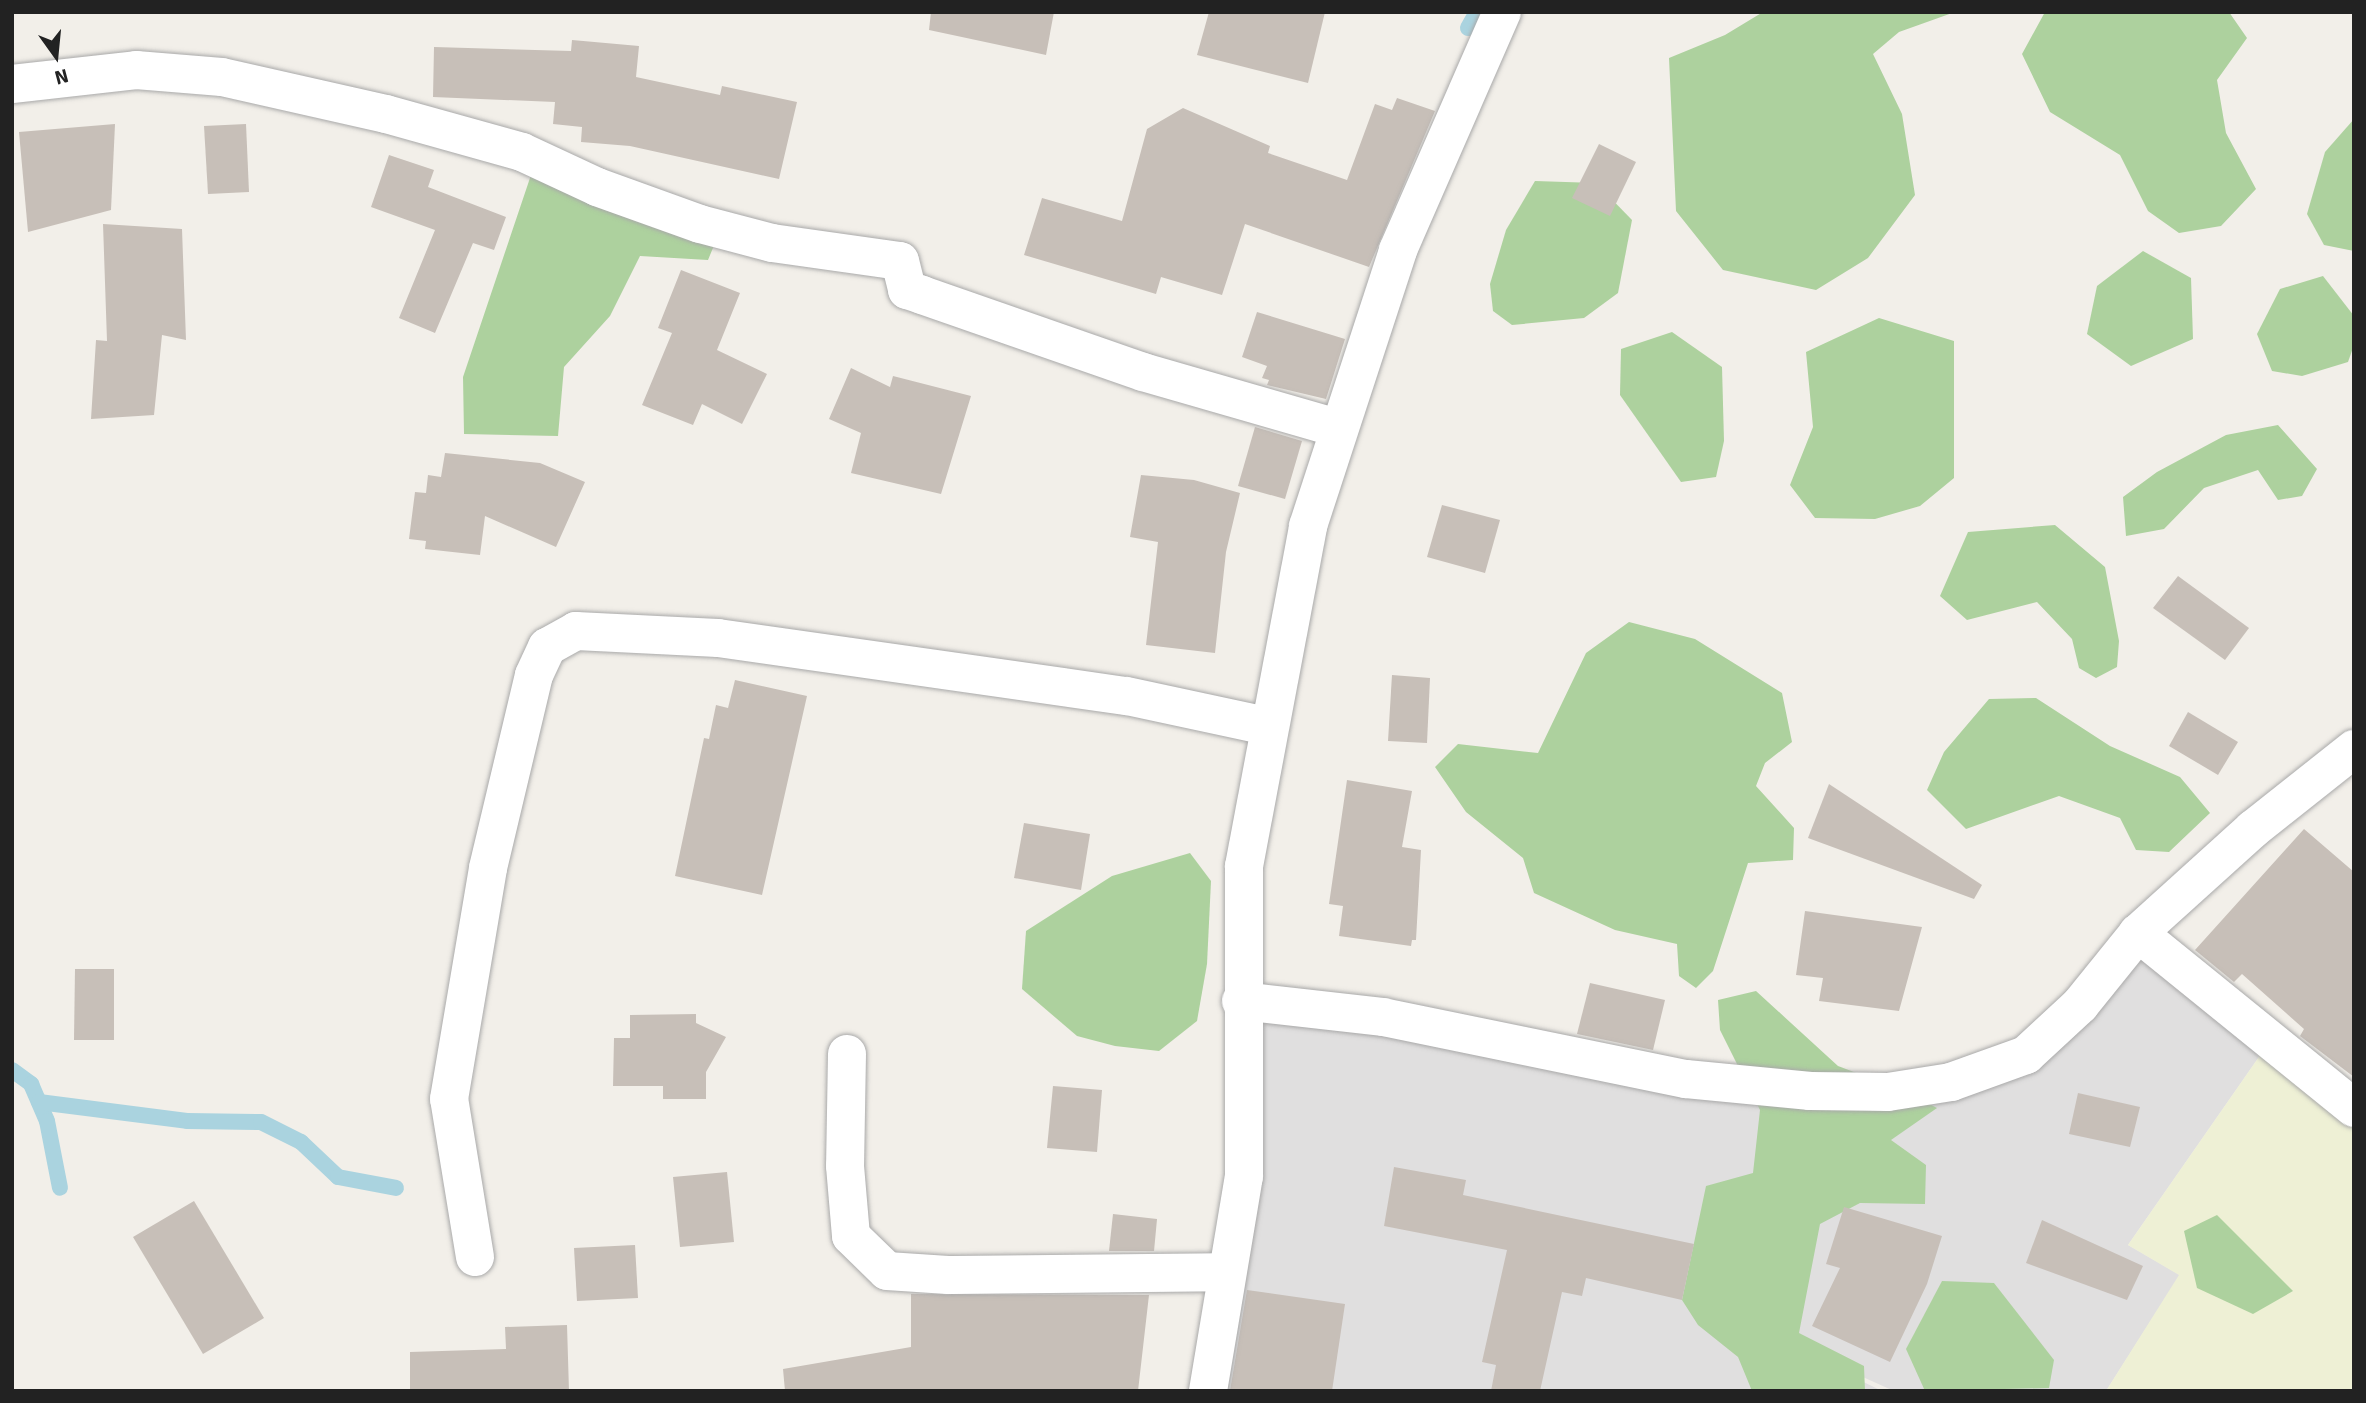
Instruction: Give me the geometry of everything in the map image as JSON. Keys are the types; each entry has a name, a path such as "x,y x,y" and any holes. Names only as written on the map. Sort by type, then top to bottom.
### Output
{"street":[{"path":"1208,1391 1244,1178 1241,1001 1244,866 1267,726 1308,526 1337,428 1398,250 1502,12"},
{"path":"12,84 136,70 222,77 386,114 522,152 597,187 699,224 772,243 900,261 907,290 1143,372 1337,428"},
{"path":"475,1257 449,1099 488,868 534,674 547,648 576,631 718,638 1127,696 1267,726"},
{"path":"1241,1001 1383,1017 1686,1079 1810,1091 1888,1092 1951,1082 2025,1055 2080,1005 2138,933 2253,829 2352,752"},
{"path":"2138,933 2354,1108"},
{"path":"847,1054 845,1166 851,1236 887,1271 948,1275 1226,1272"}],"shaded area":[{"path":"2137,952 2261,1054 2128,1245 2180,1275 2106,1391 1894,1391 1749,1326 1882,1391 1220,1391 1259,1018 1529,1054 1973,1084"}],"green space":[{"path":"1763,12 1955,12 1899,32 1873,54 1902,114 1915,195 1868,258 1816,290 1723,270 1676,211 1669,58 1725,35"},
{"path":"2045,12 2229,12 2247,38 2217,80 2226,133 2256,189 2221,226 2179,233 2148,211 2120,155 2050,112 2022,54"},
{"path":"2354,119 2354,251 2324,245 2307,214 2325,152"},
{"path":"531,175 720,231 708,260 640,256 610,316 564,367 558,436 464,434 463,377"},
{"path":"1535,181 1596,183 1632,220 1618,293 1584,318 1512,325 1493,311 1490,284 1506,230"},
{"path":"2143,251 2191,278 2193,339 2131,366 2087,334 2097,286"},
{"path":"2323,276 2354,316 2354,345 2348,362 2302,376 2272,371 2257,334 2280,289"},
{"path":"1879,318 1954,341 1954,478 1920,506 1875,519 1815,518 1790,485 1813,427 1806,352"},
{"path":"1672,332 1722,367 1724,441 1716,477 1681,482 1620,395 1621,349"},
{"path":"2278,425 2317,469 2302,496 2278,500 2258,470 2204,488 2164,529 2126,536 2123,497 2157,472 2226,435"},
{"path":"2055,525 2105,567 2119,641 2117,667 2096,678 2079,668 2072,639 2037,602 1967,620 1940,596 1968,532"},
{"path":"1629,622 1695,639 1782,693 1792,742 1765,763 1756,786 1794,828 1793,860 1748,863 1713,971 1696,988 1679,976 1677,944 1615,930 1534,893 1523,858 1466,812 1435,767 1458,744 1538,753 1586,653"},
{"path":"2036,698 2110,746 2180,777 2210,813 2169,852 2136,850 2120,818 2059,796 1966,829 1927,790 1944,752 1989,699"},
{"path":"1190,853 1211,881 1207,964 1197,1021 1159,1051 1115,1046 1077,1036 1022,989 1026,931 1112,876"},
{"path":"1756,991 1838,1066 1907,1092 1937,1108 1891,1140 1926,1165 1925,1204 1860,1203 1820,1224 1799,1333 1864,1366 1865,1391 1752,1391 1738,1357 1698,1325 1682,1300 1706,1186 1753,1173 1760,1110 1720,1030 1718,1000"},
{"path":"2261,1054 2354,1125 2354,1391 2106,1391 2179,1275 2128,1245"},
{"path":"2217,1215 2293,1291 2253,1314 2197,1288 2184,1231"},
{"path":"1942,1281 1994,1283 2054,1360 2049,1388 1925,1391 1906,1349"}],"building":[{"path":"931,12 1054,12 1046,55 929,30"},
{"path":"1209,12 1325,12 1308,83 1197,55"},
{"path":"572,40 639,46 636,77 720,95 722,86 797,102 779,179 630,146 581,142 582,127 553,124 555,102 433,97 434,47 571,51"},
{"path":"1397,98 1435,111 1369,267 1245,224 1222,295 1161,277 1156,294 1024,255 1042,198 1122,221 1147,129 1183,108 1270,146 1268,153 1347,180 1375,104 1392,110"},
{"path":"115,124 111,210 28,232 19,132"},
{"path":"246,124 249,192 208,194 204,126"},
{"path":"1599,144 1636,162 1610,216 1572,198"},
{"path":"389,155 434,170 428,187 506,217 494,250 473,243 435,333 399,318 435,230 371,207"},
{"path":"103,224 182,229 186,340 162,335 154,415 91,419 96,340 107,341"},
{"path":"681,270 740,293 717,350 767,374 742,424 702,404 693,425 642,405 672,333 658,328"},
{"path":"1257,312 1345,339 1326,399 1267,385 1269,380 1262,378 1267,366 1242,357"},
{"path":"851,368 890,387 893,376 971,396 941,494 851,473 861,433 829,419"},
{"path":"1255,427 1302,441 1285,499 1238,486"},
{"path":"445,453 540,463 585,482 556,547 485,516 480,555 425,549 426,541 409,539 415,492 426,493 428,475 441,477"},
{"path":"1141,475 1194,480 1240,493 1226,552 1215,653 1146,645 1158,542 1130,537"},
{"path":"1442,505 1500,520 1485,573 1427,557"},
{"path":"2178,576 2249,628 2225,660 2153,608"},
{"path":"1392,675 1430,678 1427,743 1388,741"},
{"path":"735,680 807,696 762,895 675,876 704,738 709,739 716,705 728,708"},
{"path":"2188,712 2238,742 2218,775 2169,746"},
{"path":"1347,780 1412,791 1402,847 1421,850 1416,940 1412,940 1411,946 1339,936 1343,906 1329,904"},
{"path":"1829,784 1982,885 1974,899 1808,838"},
{"path":"1024,823 1090,834 1081,890 1014,878"},
{"path":"2304,829 2354,872 2354,1077 2300,1036 2304,1029 2242,974 2234,982 2195,950"},
{"path":"1805,911 1922,927 1899,1011 1819,1001 1823,978 1796,975"},
{"path":"75,969 114,969 114,1040 74,1040"},
{"path":"1590,983 1665,1000 1653,1050 1577,1034"},
{"path":"696,1014 696,1023 726,1037 706,1072 706,1099 663,1099 663,1086 613,1086 614,1038 630,1038 630,1015"},
{"path":"1053,1086 1102,1090 1097,1152 1047,1148"},
{"path":"2078,1093 2140,1107 2130,1147 2069,1134"},
{"path":"1394,1167 1466,1180 1463,1195 1694,1244 1682,1300 1586,1278 1582,1296 1562,1292 1540,1391 1491,1391 1496,1365 1482,1362 1507,1250 1384,1226"},
{"path":"727,1172 734,1242 680,1247 673,1177"},
{"path":"194,1201 264,1318 203,1354 133,1237"},
{"path":"1844,1207 1942,1236 1927,1284 1890,1362 1812,1326 1840,1268 1826,1264"},
{"path":"1113,1214 1157,1219 1154,1251 1109,1251"},
{"path":"2042,1220 2143,1266 2127,1300 2026,1263"},
{"path":"635,1245 638,1298 577,1301 574,1248"},
{"path":"1247,1290 1345,1304 1332,1391 1230,1391"},
{"path":"911,1294 1149,1295 1138,1391 785,1391 783,1369 911,1347"},
{"path":"567,1325 569,1391 410,1391 410,1352 506,1349 505,1327"}],"waterway":[{"path":"1468,28 1477,12"},
{"path":"12,1070 31,1084 47,1121 60,1188"},
{"path":"39,1102 187,1121 261,1122 301,1142 338,1177 396,1188"}]}
